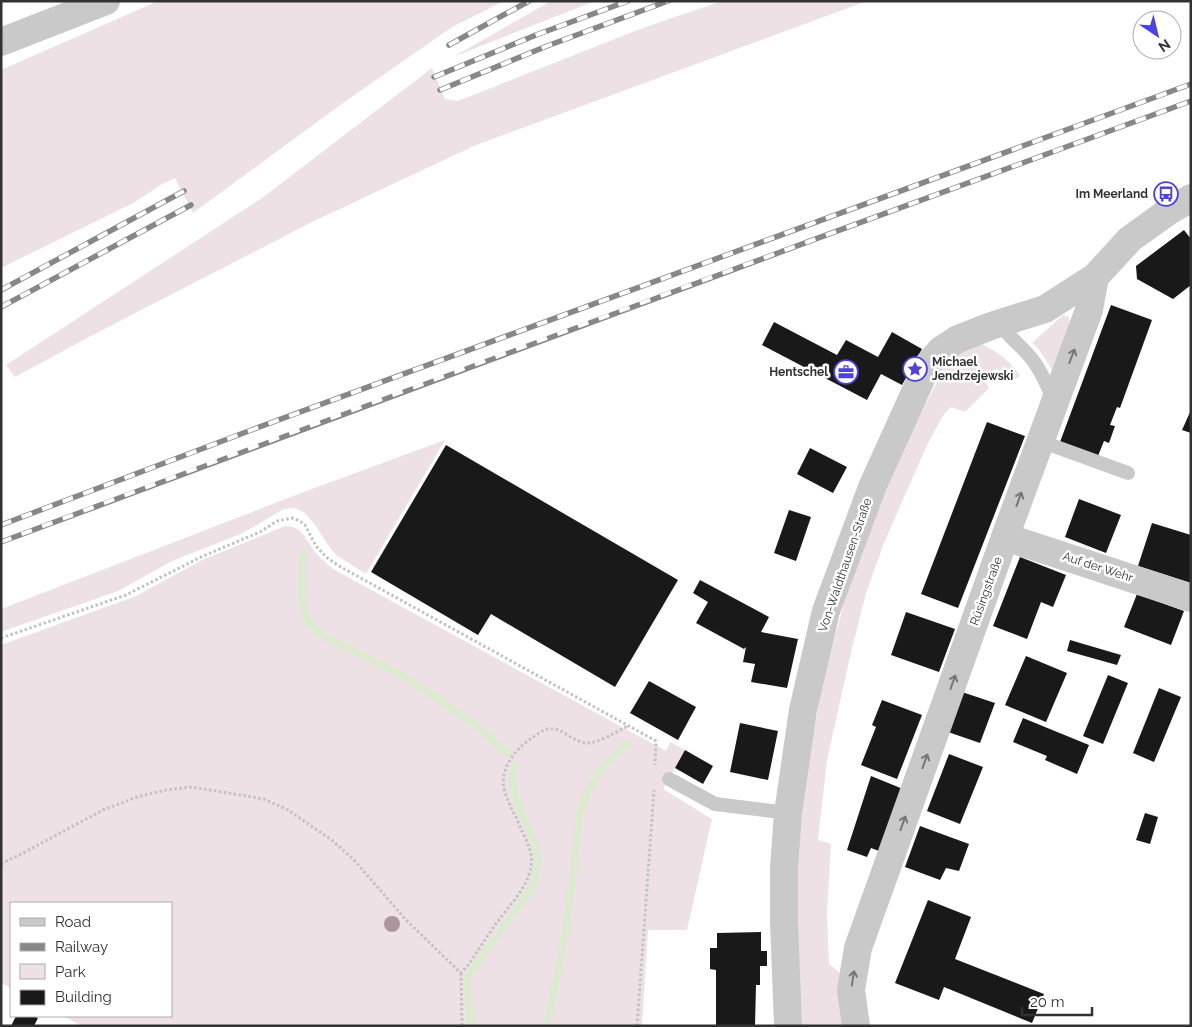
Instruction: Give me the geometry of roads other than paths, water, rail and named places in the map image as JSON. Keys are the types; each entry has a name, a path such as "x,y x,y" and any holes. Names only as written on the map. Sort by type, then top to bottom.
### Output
{"street":[{"path":"1,42 106,1"},
{"path":"1095,277 1130,239 1191,198"},
{"name":"Von-Waldthausen-Straße","path":"788,1026 784,867 788,813 803,710 826,611 873,484 928,366 941,350 958,339 1000,323 1046,309 1095,277"},
{"name":"Rüsingstraße","path":"856,1026 851,990 858,948 1005,537 1089,310 1095,277"},
{"name":"Auf der Wehr","path":"1005,537 1191,598"}],"lane":[{"path":"1000,323 1006,335 1022,347 1034,362 1054,402"},
{"path":"1040,441 1128,473"},
{"path":"669,779 715,804 788,813"}],"waterway":[{"path":"303,554 301,598 307,619 320,635 407,678 473,723 508,754"},
{"path":"547,1026 566,929 580,813 588,791 598,774 628,743"},
{"path":"470,1026 467,977 531,889 537,867 537,854 534,844 515,797 512,775 515,765"}],"railway":[{"path":"449,45 529,1"},
{"path":"434,77 536,35 628,1"},
{"path":"440,90 547,46 668,1"},
{"path":"1,525 254,429 1191,84"},
{"path":"1,542 447,375 1191,101"},
{"path":"1,290 184,191"},
{"path":"1,307 191,205"}],"place":[{"name":"Im Meerland","path":"1166,194"},
{"name":"Michael Jendrzejewski","path":"915,369"},
{"name":"Hentschel","path":"846,372"}]}
